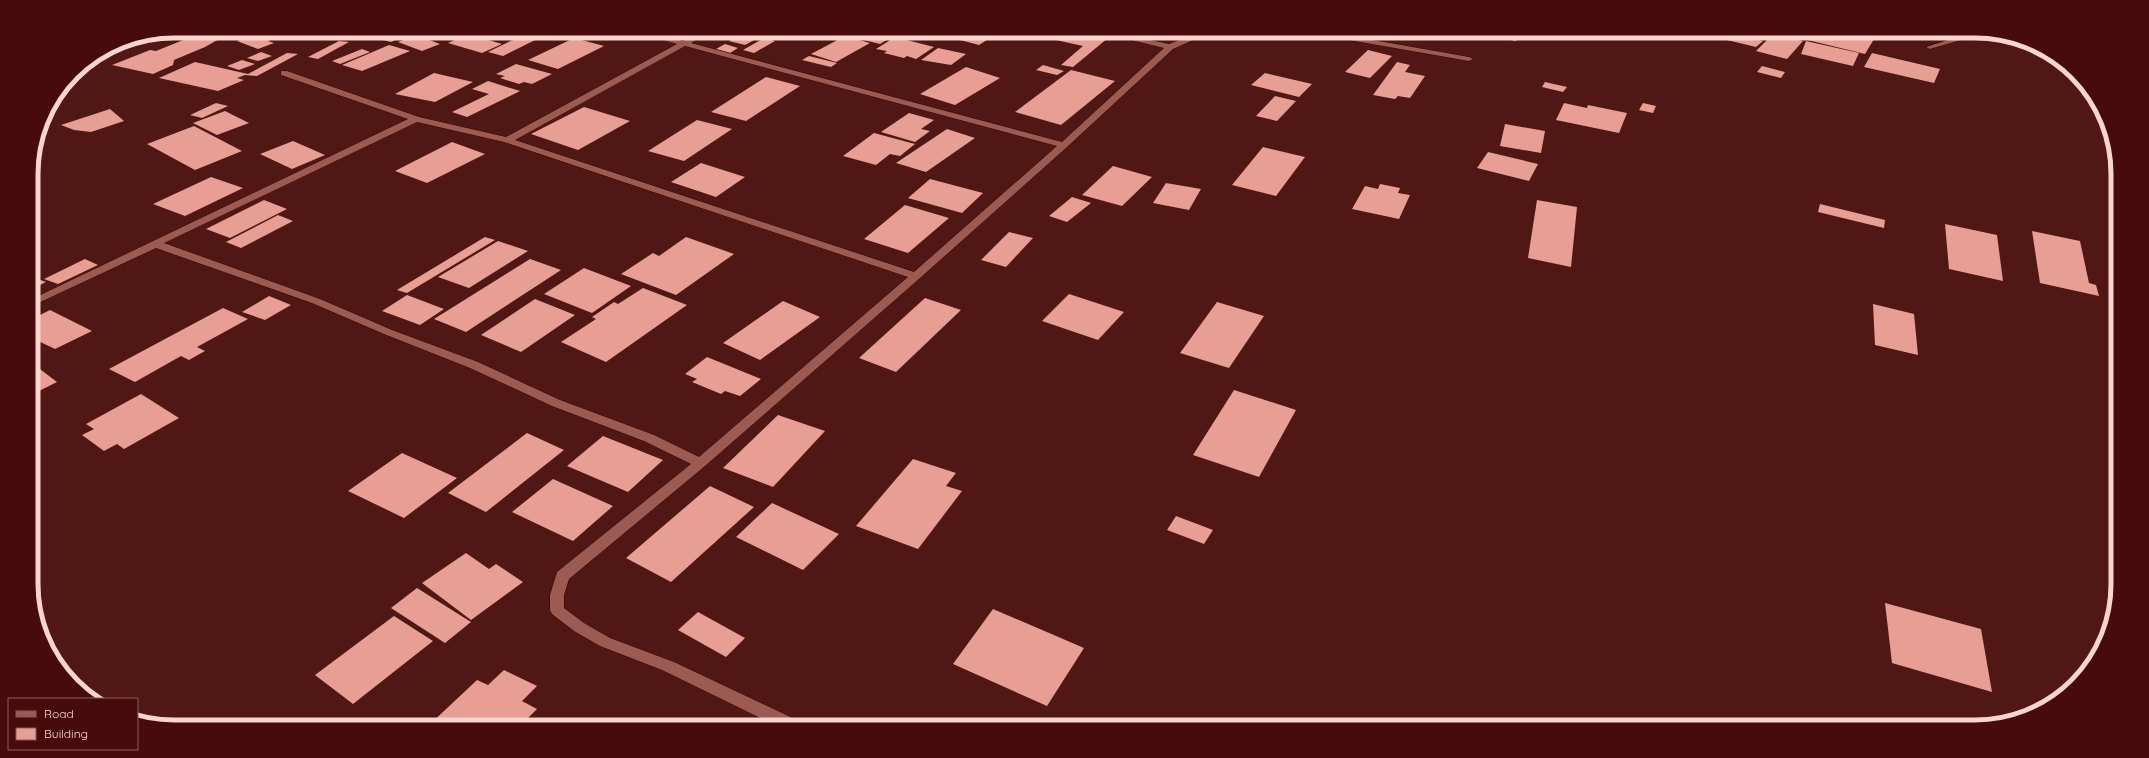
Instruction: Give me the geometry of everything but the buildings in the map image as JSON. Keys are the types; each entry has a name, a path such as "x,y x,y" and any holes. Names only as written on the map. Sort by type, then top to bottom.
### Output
{"street":[{"path":"661,38 1064,145"},
{"path":"507,140 693,38"},
{"path":"1130,38 1170,47"},
{"path":"780,720 668,666 605,642 579,627 557,610 557,595 562,576 700,463 916,276 1064,145 1170,47 1192,38"},
{"path":"1349,38 1468,59"},
{"path":"1930,47 1961,38"},
{"path":"284,73 416,119 507,140 916,276"},
{"path":"38,300 416,119"},
{"path":"156,244 316,301 388,332 474,365 556,403 649,438 700,463"}]}
